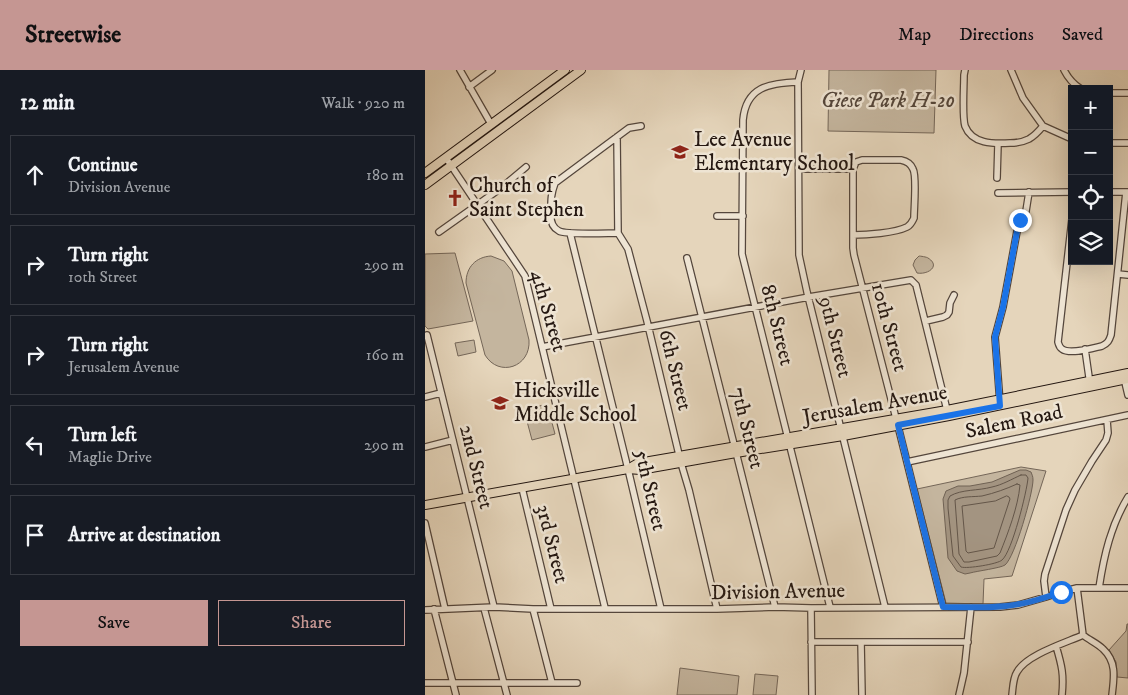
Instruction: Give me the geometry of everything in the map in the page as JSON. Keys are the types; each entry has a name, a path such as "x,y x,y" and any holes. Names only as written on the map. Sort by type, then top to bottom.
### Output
{"main road":[{"path":"425,185 581,70"},
{"path":"425,173 562,71"},
{"name":"Jerusalem Avenue","path":"425,505 629,469 640,470 680,460 1000,403 1126,376"}],"street":[{"path":"460,70 491,124"},
{"path":"469,87 492,70"},
{"name":"9th Street","path":"801,70 798,82 799,255 885,607"},
{"path":"965,70 965,126 971,135 984,142 998,144 1018,143 1035,135 1043,126"},
{"path":"1011,70 1023,98 1043,126 1068,137"},
{"path":"1065,70 1069,79 1076,85"},
{"path":"562,71 566,81"},
{"name":"8th Street","path":"798,82 771,84 761,88 751,96 745,107 743,120 742,254 830,607"},
{"path":"1113,93 1128,93"},
{"path":"618,233 559,231 553,225 551,218 551,194 555,184 617,137 629,128 641,126"},
{"name":"6th Street","path":"617,137 618,233 628,249 717,609"},
{"path":"1113,143 1128,143"},
{"path":"997,178 998,144"},
{"name":"4th Street","path":"446,158 525,276 605,608"},
{"path":"799,169 853,169 856,162 862,160 901,160 910,164 914,172 914,218 912,223 903,229 870,234 853,234"},
{"path":"439,232 501,188 525,167"},
{"name":"10th Street","path":"853,169 854,255 943,607"},
{"path":"1000,403 995,337 1003,307 1018,226 1026,211 1029,192"},
{"path":"998,193 1068,192"},
{"path":"1072,220 1058,342 1063,350 1073,352 1103,346 1109,341 1111,335 1127,192 1113,192"},
{"path":"717,216 743,216"},
{"name":"5th Street","path":"570,232 629,469 661,609"},
{"name":"7th Street","path":"687,258 775,607"},
{"path":"1118,274 1128,274"},
{"path":"542,347 911,280 916,285 948,413"},
{"path":"926,321 947,315 954,295"},
{"name":"2nd Street","path":"427,335 494,608"},
{"path":"1085,349 1090,384"},
{"path":"1126,376 1128,395"},
{"path":"425,397 441,393"},
{"name":"Salem Road","path":"907,462 1128,415"},
{"path":"1046,597 1045,574 1066,510 1080,480 1106,440 1108,433 1107,420"},
{"path":"425,447 453,440"},
{"name":"3rd Street","path":"521,488 551,608"},
{"path":"1099,588 1107,542 1117,517 1128,497"},
{"path":"425,523 445,609"},
{"path":"1077,588 1083,635 1104,650 1113,663 1112,695"},
{"name":"Division Avenue","path":"425,610 484,608 971,607 1018,605 1077,588 1128,588"},
{"path":"960,694 971,607"},
{"path":"484,608 507,695"},
{"path":"811,608 812,695"},
{"path":"434,609 456,695"},
{"name":"3rd Street","path":"533,609 552,683"},
{"path":"1012,695 1015,677 1020,667 1029,659 1083,635"},
{"path":"811,642 968,642"},
{"path":"861,642 862,695"},
{"path":"1056,646 1064,679 1062,695"},
{"path":"425,682 577,683"}],"green space":[{"name":"Giese Park H-20","path":"829,70 936,70 934,133 828,131"},
{"path":"455,253 473,321 428,329 425,326 425,254"},
{"path":"491,256 504,261 512,271 529,340 525,357 520,363 513,366 498,366 485,355 466,283 466,277 473,264 481,258"},
{"path":"919,256 932,261 933,267 925,273 917,273 913,265"},
{"path":"474,340 476,352 458,356 455,343"},
{"path":"547,404 555,434 532,440 524,410"},
{"path":"1021,467 1046,471 1012,576 984,579 983,604 946,603 917,489"},
{"path":"1127,624 1128,678 1117,677 1116,662 1109,650 1126,631"},
{"path":"680,668 739,676 737,695 677,695"},
{"path":"755,674 778,676 776,695 753,695"}],"water":[{"path":"1020,470 1031,472 1033,479 1023,524 1009,560 1005,565 994,568 965,574 957,571 948,558 943,499 946,491 958,486 992,482"}],"place":[{"name":"Lee Avenue Elementary School","path":"680,152"},
{"name":"Church of Saint Stephen","path":"455,198"},
{"name":"Hicksville Middle School","path":"500,403"}],"route":[{"path":"1020,220 1003,307 995,337 1000,406 898,425 943,607 1018,605 1061,592"}]}
